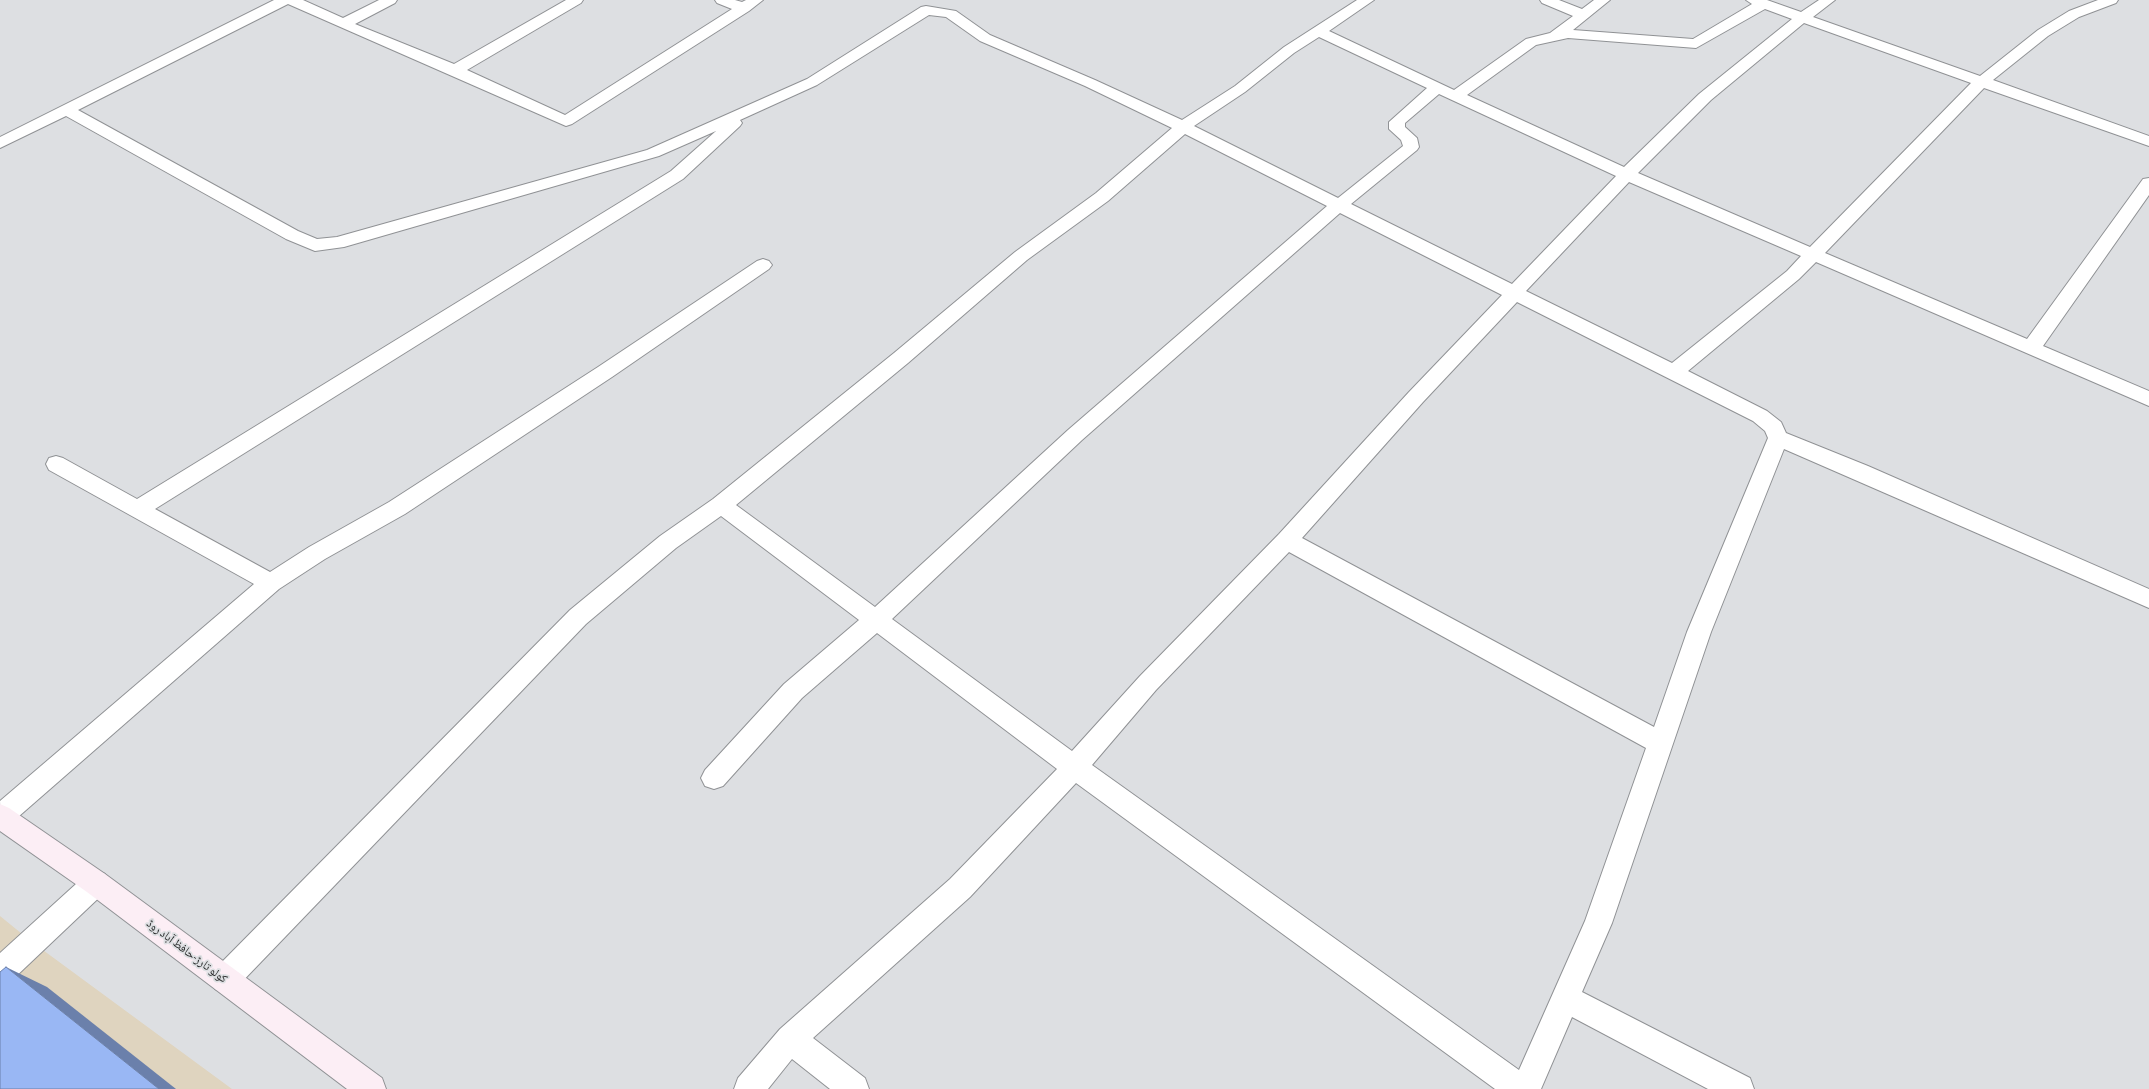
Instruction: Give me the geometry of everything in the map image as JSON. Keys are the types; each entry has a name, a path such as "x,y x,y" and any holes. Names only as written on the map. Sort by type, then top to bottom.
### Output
{"main road":[{"name":"کولو تارڑ-حافظ آباد روڈ","path":"0,816 96,883 371,1089"}],"street":[{"path":"0,143 285,0"},
{"path":"290,0 343,24 455,70 566,121 750,4"},
{"path":"343,24 390,0"},
{"path":"455,70 576,0"},
{"path":"722,0 750,4"},
{"path":"67,110 292,235 315,245 338,243 653,153 812,82 943,0"},
{"path":"225,979 578,617 668,542 721,505 901,358 1021,256 1102,197 1183,127 1240,89 1289,50 1367,0"},
{"path":"1547,0 1583,15"},
{"path":"1554,37 1603,0"},
{"path":"749,1089 790,1039 960,888 1074,767 1148,683 1287,540 1416,397 1627,174 1704,97 1802,18 1828,0"},
{"path":"1674,372 1793,276 1981,82 2043,33 2074,14 2111,0"},
{"path":"1457,95 1531,42 1568,34 1696,44 1758,2 2149,141"},
{"path":"926,10 951,14 985,38 1090,83 1183,127 1674,372 1760,416 1774,427 1778,438 1699,632 1598,924 1526,1089"},
{"path":"1317,31 1436,88 1457,95 1575,152 2149,399"},
{"path":"714,778 793,691 876,620 1075,435 1339,205 1411,147 1409,138 1397,129 1397,122 1436,88"},
{"path":"138,509 677,175 749,110"},
{"path":"2031,348 2149,183"},
{"path":"0,816 272,583 317,553 410,499 605,372 763,265"},
{"path":"1778,438 1876,478 2149,599"},
{"path":"56,464 272,583"},
{"path":"721,505 1074,767 1520,1089"},
{"path":"1287,540 1660,743"},
{"path":"0,972 96,883"},
{"path":"1566,998 1739,1089"},
{"path":"790,1039 854,1089"}],"shaded area":[{"path":"0,916 32,942 232,1089 0,1089"}],"building":[{"path":"6,967 159,1089 0,1089 0,972"}]}
